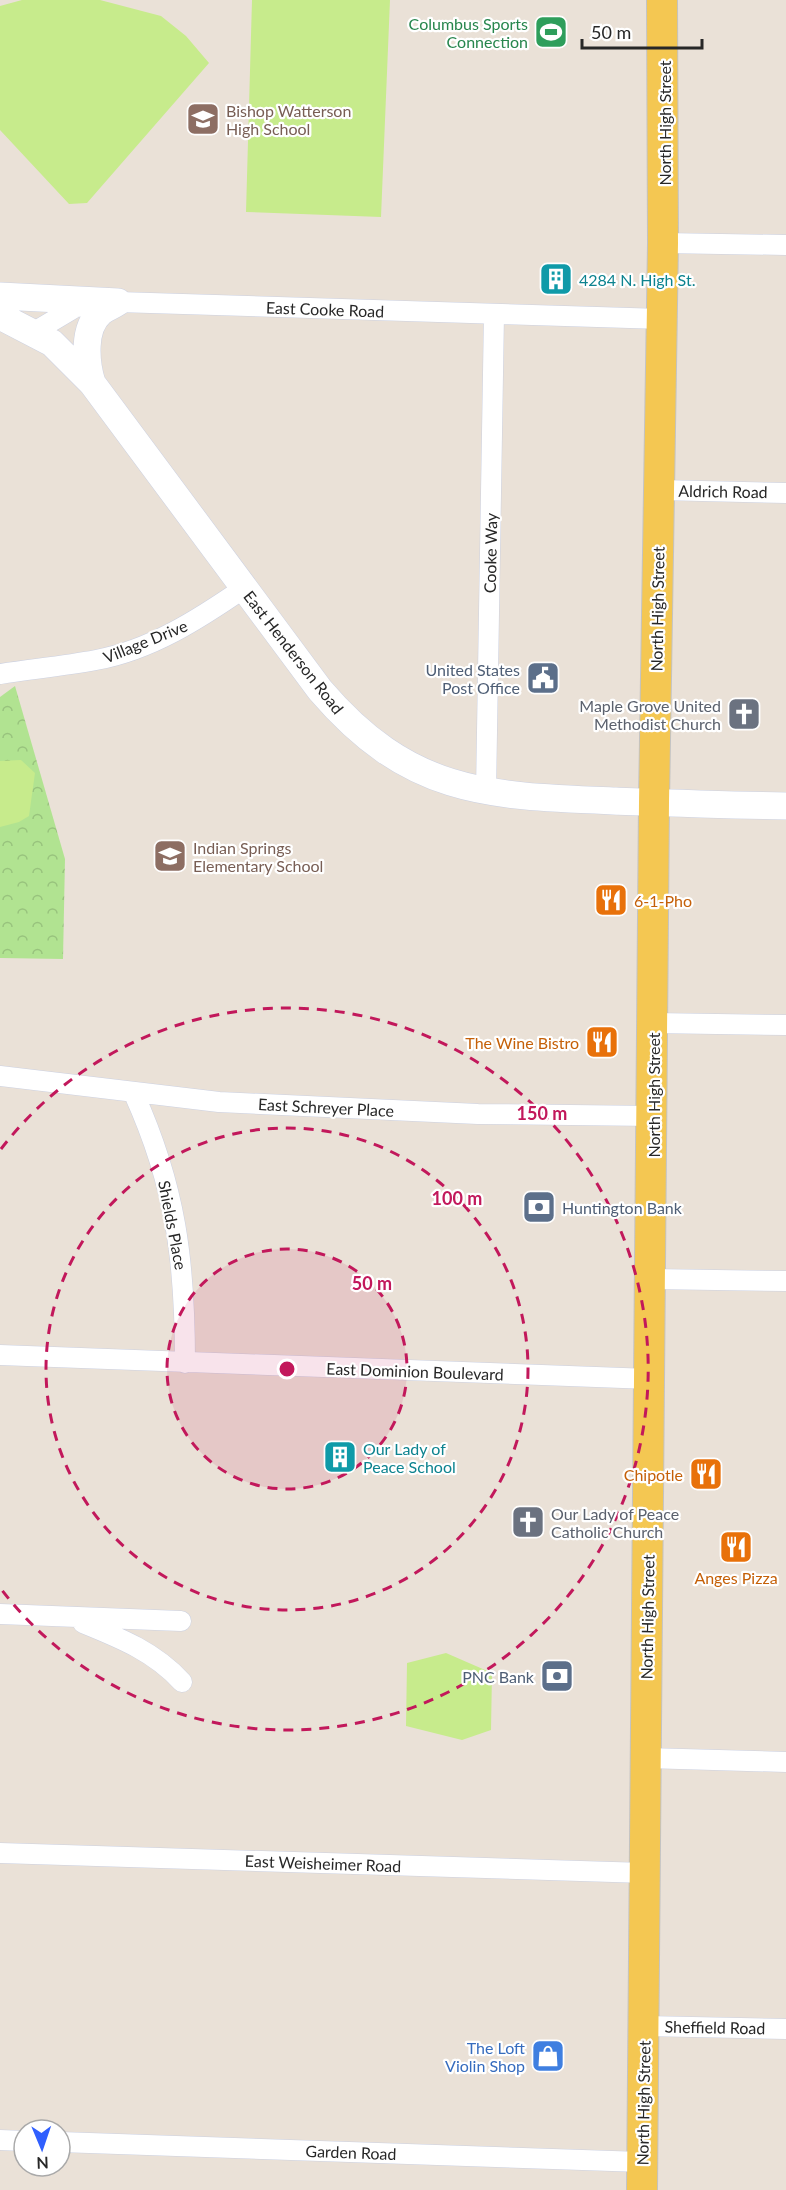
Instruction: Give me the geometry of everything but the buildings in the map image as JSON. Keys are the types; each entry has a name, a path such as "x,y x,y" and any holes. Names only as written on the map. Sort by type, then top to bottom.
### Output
{"main road":[{"name":"North High Street","path":"642,2176 654,802 663,243 662,0"},
{"path":"0,296 118,302"},
{"path":"92,383 87,355 92,327 99,314 118,302"},
{"path":"0,316 34,332"},
{"name":"East Henderson Road","path":"34,332 66,355 92,383 320,690 346,720 367,739 395,758 446,781 486,792 536,798 786,806"}],"street":[{"path":"663,243 786,244"},
{"name":"East Cooke Road","path":"34,332 76,307 118,302 662,319"},
{"name":"Cooke Way","path":"486,792 494,314"},
{"name":"Aldrich Road","path":"660,490 786,493"},
{"name":"Village Drive","path":"0,674 97,660 132,650 200,619 244,588"},
{"path":"653,1023 786,1025"},
{"name":"East Schreyer Place","path":"0,1076 74,1083 134,1094 219,1102 412,1111 653,1116"},
{"name":"Shields Place","path":"134,1094 155,1141 173,1209 184,1286 185,1363"},
{"path":"651,1279 786,1281"},
{"name":"East Dominion Boulevard","path":"0,1355 650,1379"},
{"path":"0,1614 181,1621"},
{"path":"66,1617 148,1652 169,1668 182,1682"},
{"path":"646,1758 786,1762"},
{"name":"East Weisheimer Road","path":"0,1853 645,1873"},
{"name":"Sheffield Road","path":"644,2026 786,2029"},
{"name":"Garden Road","path":"72,2143 642,2176"}],"green space":[{"path":"22,0 100,0 161,16 186,36 209,63 87,203 69,204 0,130 0,6"},
{"path":"252,0 390,0 381,217 246,212"},
{"path":"15,686 65,859 63,959 0,958 0,697"},
{"path":"21,760 35,773 29,816 19,822 0,827 0,761"},
{"path":"446,1653 492,1673 491,1730 462,1740 406,1726 407,1663"}],"place":[{"name":"Columbus Sports Connection","path":"551,32"},
{"name":"Bishop Watterson High School","path":"203,119"},
{"name":"4284 N. High St.","path":"556,279"},
{"name":"United States Post Office","path":"543,678"},
{"name":"Maple Grove United Methodist Church","path":"744,714"},
{"name":"Indian Springs Elementary School","path":"170,856"},
{"name":"6-1-Pho","path":"611,900"},
{"name":"The Wine Bistro","path":"602,1042"},
{"name":"Huntington Bank","path":"539,1207"},
{"name":"Our Lady of Peace School","path":"340,1457"},
{"name":"Chipotle","path":"706,1474"},
{"name":"Our Lady of Peace Catholic Church","path":"528,1522"},
{"name":"Anges Pizza","path":"736,1547"},
{"name":"PNC Bank","path":"557,1676"},
{"name":"The Loft Violin Shop","path":"548,2056"}]}
